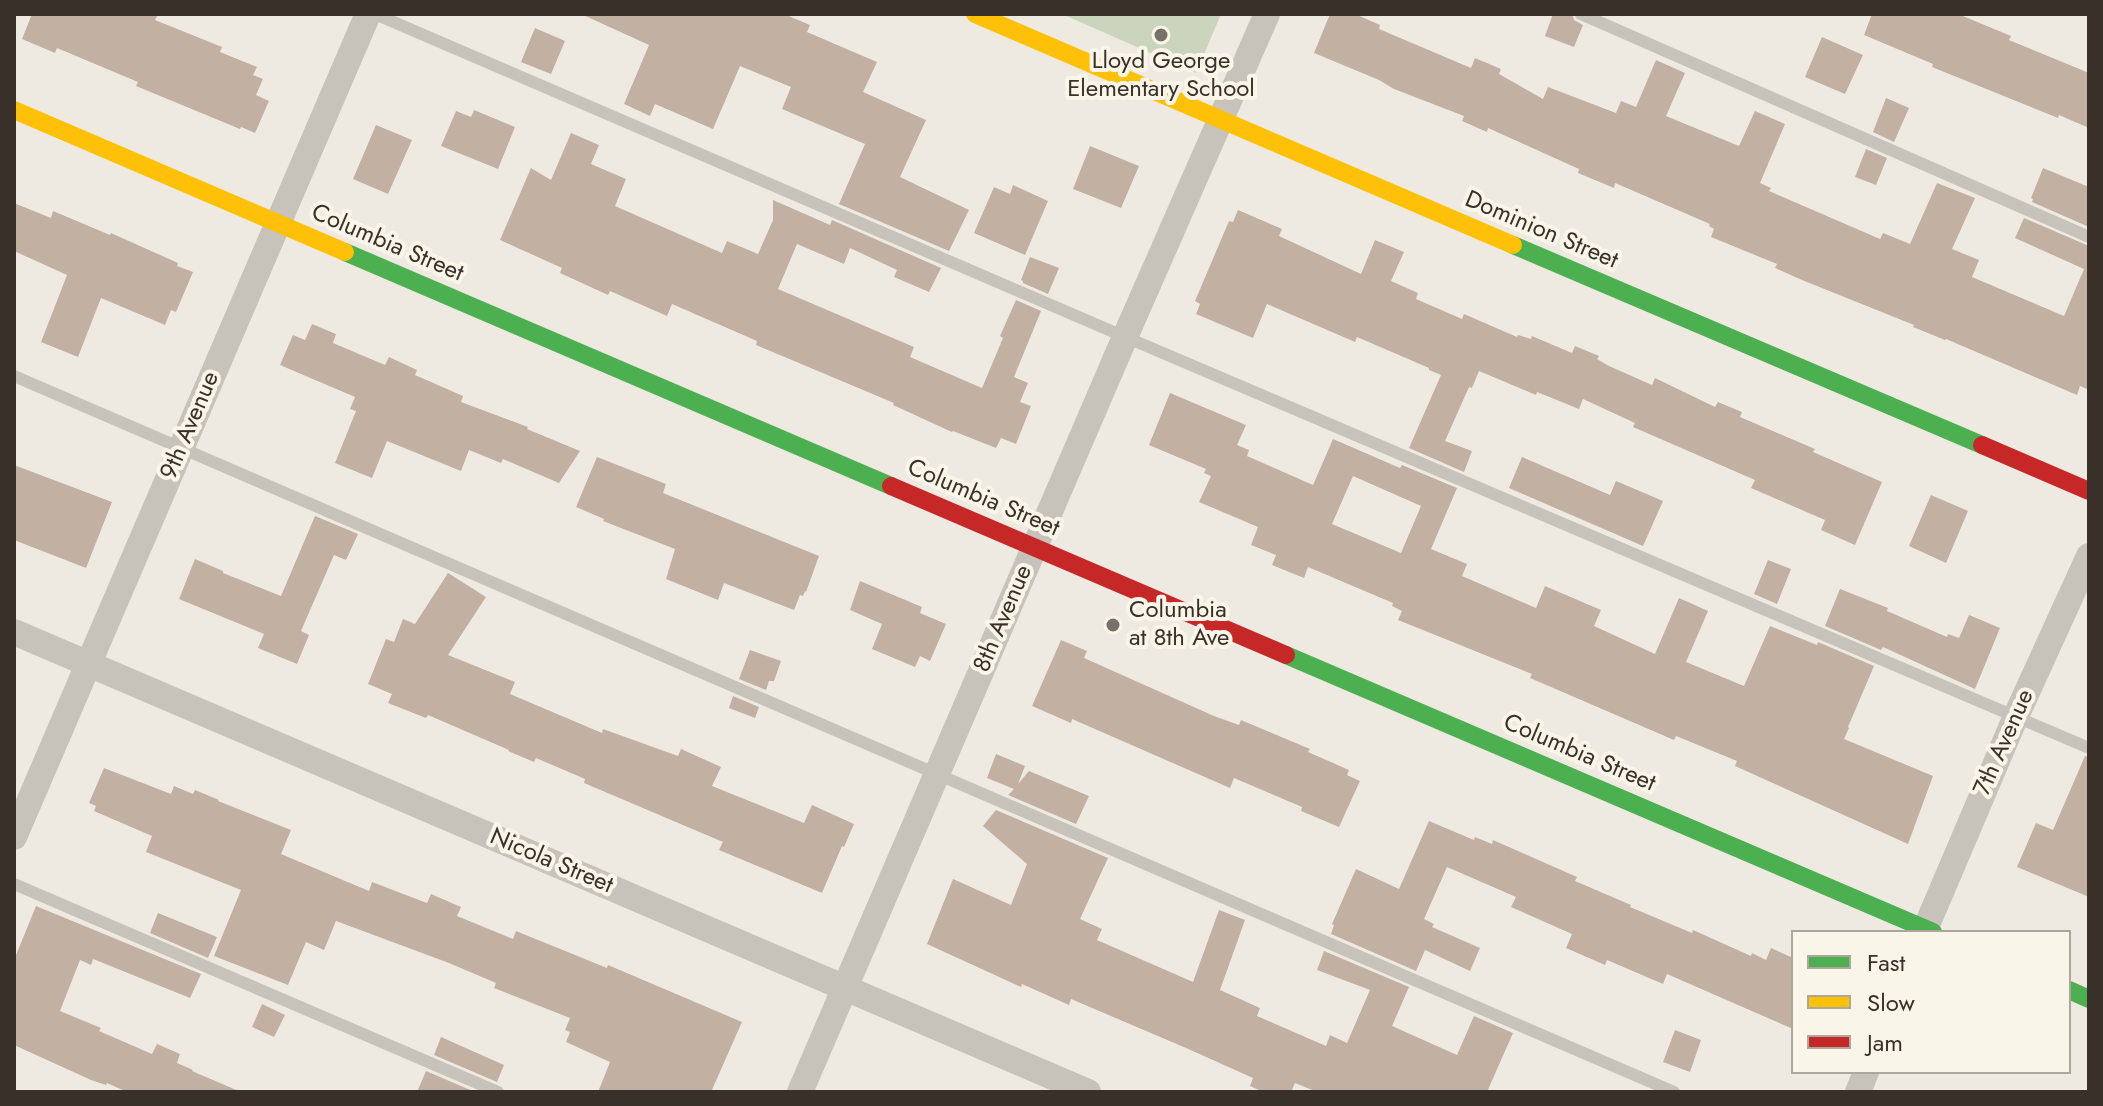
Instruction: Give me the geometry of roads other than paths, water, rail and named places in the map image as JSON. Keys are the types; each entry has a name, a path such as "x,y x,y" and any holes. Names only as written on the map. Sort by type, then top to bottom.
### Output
{"main road":[{"name":"Dominion Street","path":"975,14 2089,491"},
{"name":"Columbia Street","path":"14,110 1925,930"}],"street":[{"name":"9th Avenue","path":"14,837 368,14"},
{"name":"8th Avenue","path":"800,1092 1267,14"},
{"name":"7th Avenue","path":"1927,930 2016,716 2089,556"},
{"name":"Nicola Street","path":"14,632 1088,1092"}],"lane":[{"path":"375,14 2089,748"},
{"path":"1581,14 2089,237"},
{"path":"14,376 1674,1092"},
{"path":"14,884 498,1092"}],"place":[{"name":"Lloyd George Elementary School","path":"1161,35"},
{"name":"Columbia at 8th Ave","path":"1113,625"}]}
